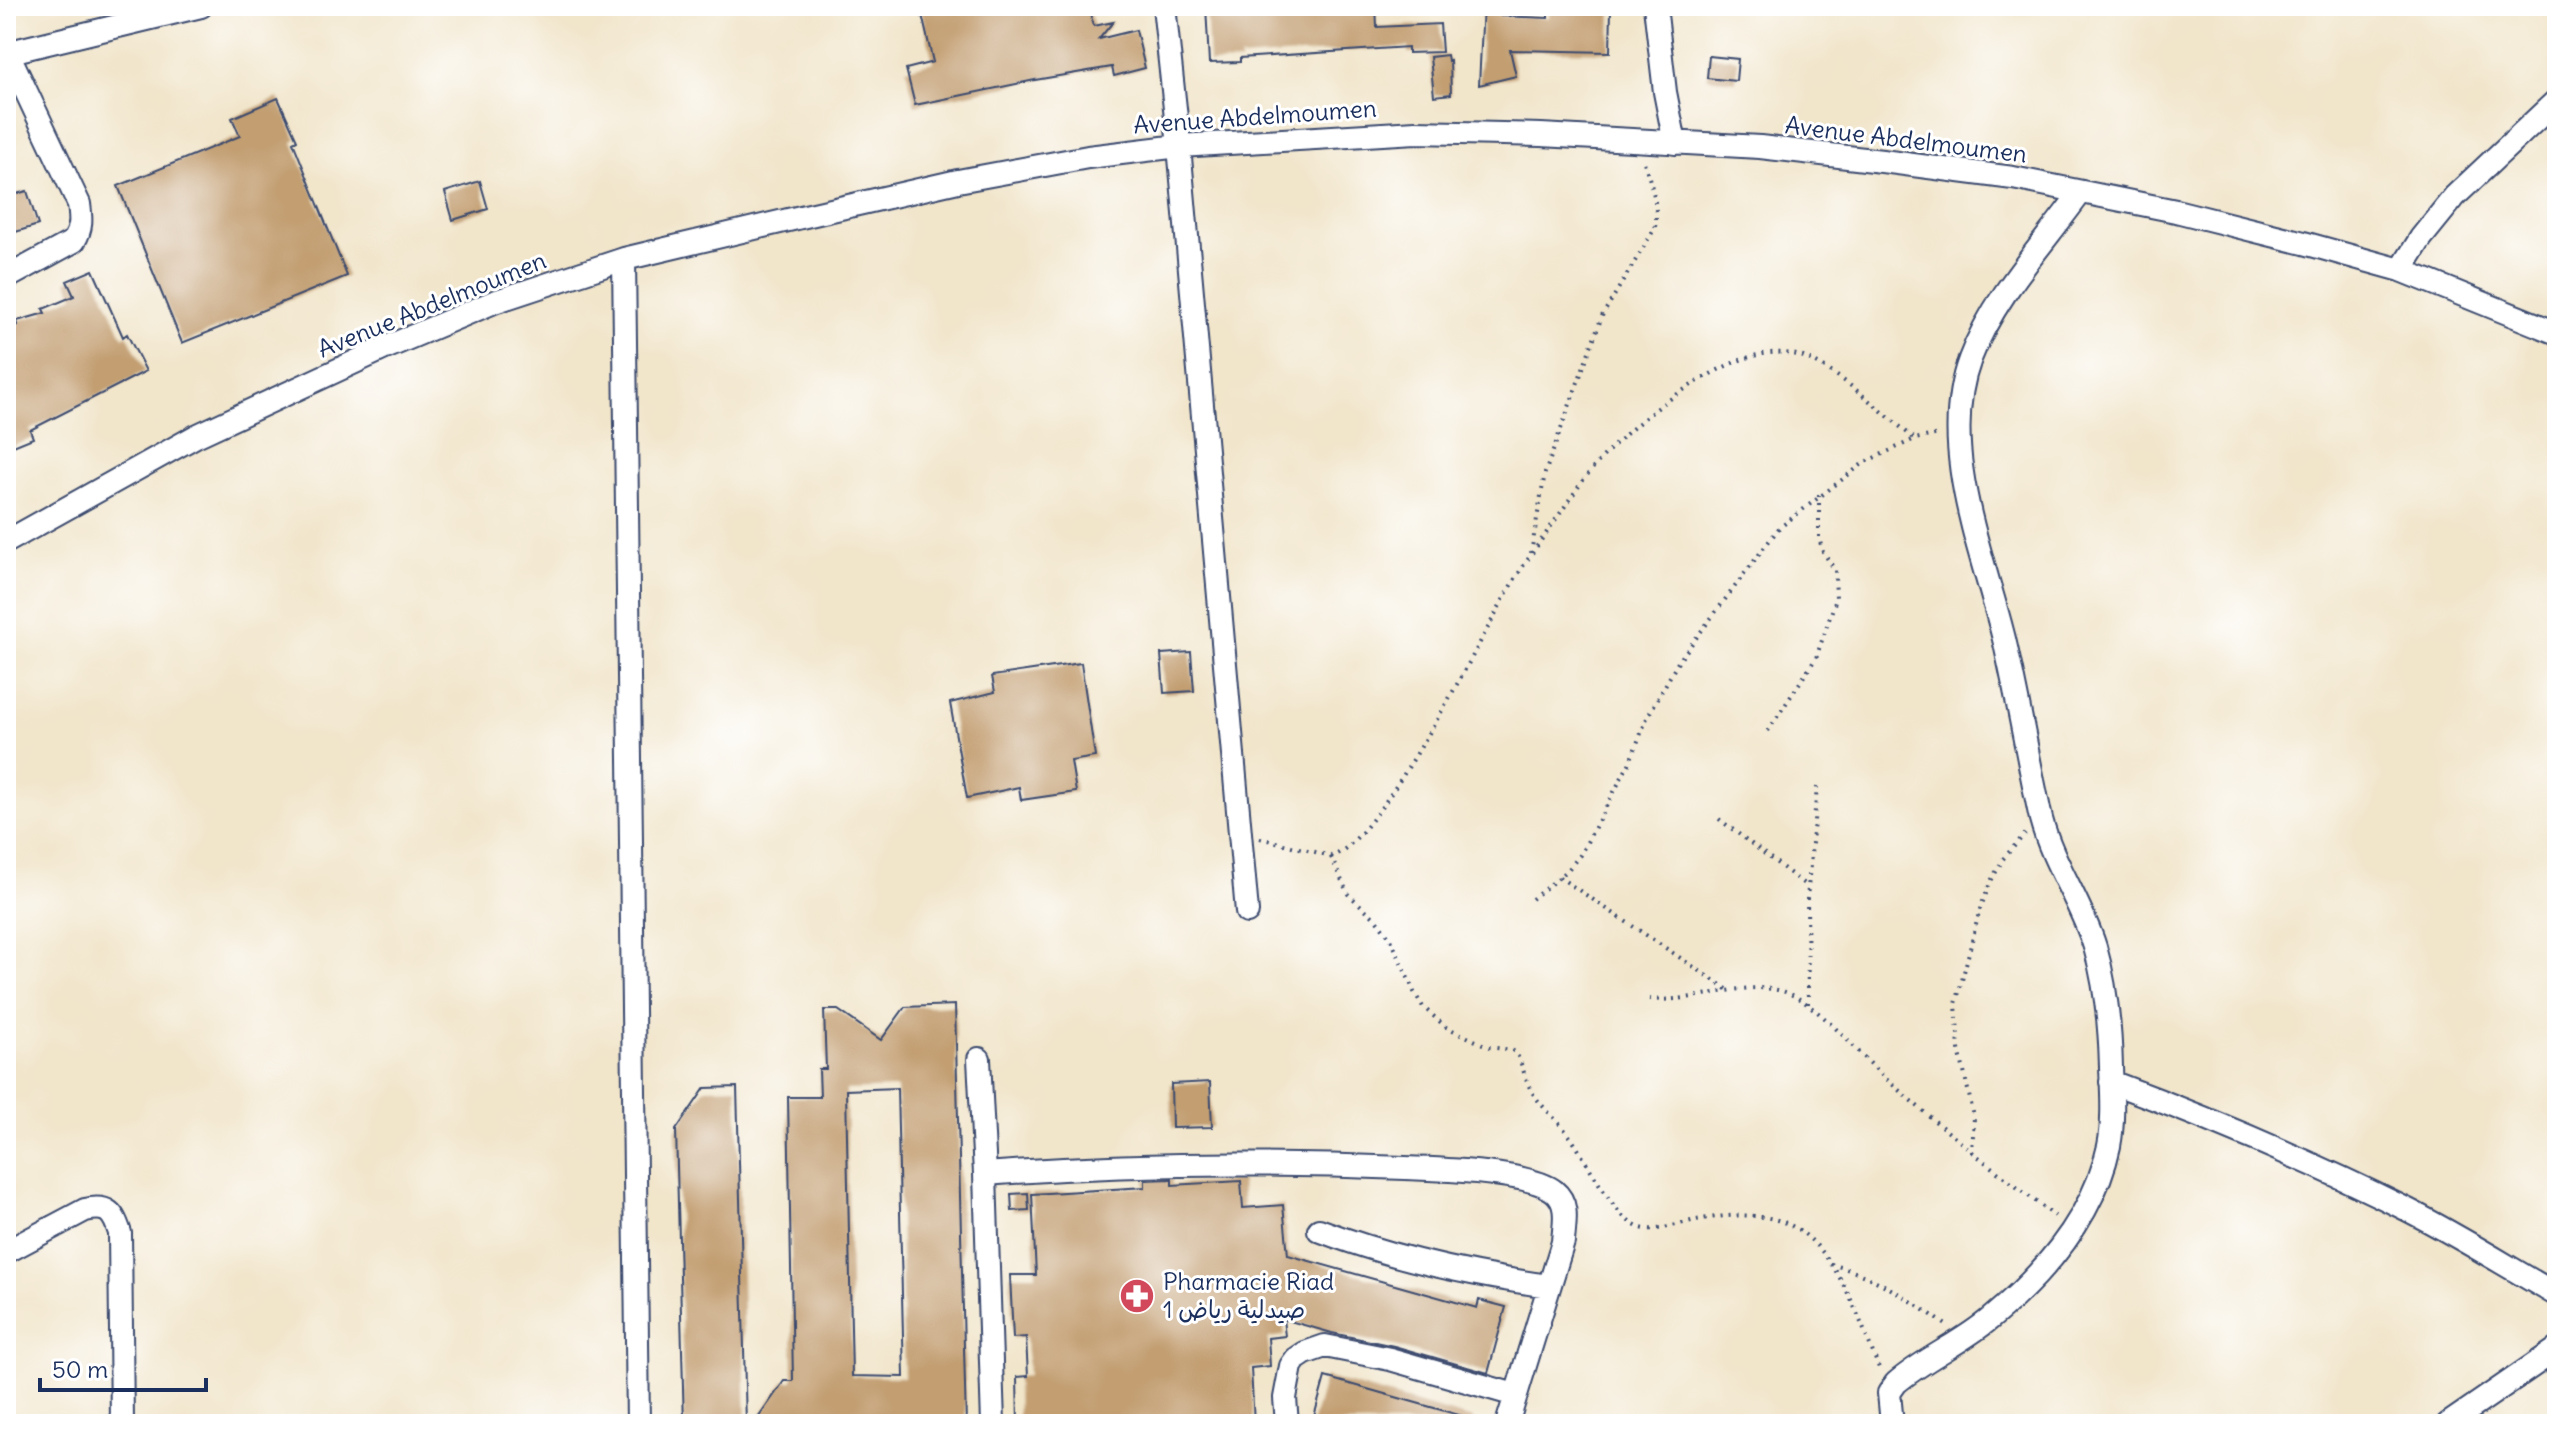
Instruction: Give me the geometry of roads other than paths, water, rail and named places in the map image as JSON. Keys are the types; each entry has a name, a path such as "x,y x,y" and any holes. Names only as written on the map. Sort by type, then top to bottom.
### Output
{"street":[{"path":"6,278 74,241 81,223 79,204 7,53 201,6"},
{"path":"1164,6 1247,912"},
{"path":"1655,6 1665,92 1675,143"},
{"path":"2401,270 2427,231 2465,186 2557,100"},
{"name":"Avenue Abdelmoumen","path":"6,542 196,436 494,302 624,259 958,181 1088,157 1179,146 1416,132 1541,135 1760,147 2013,178 2190,214 2401,270 2557,333"},
{"path":"1892,1424 1889,1393 1905,1375 1989,1320 2050,1263 2073,1229 2097,1183 2109,1145 2111,1082 2108,1016 2095,947 2041,819 2004,641 1966,494 1957,430 1959,404 1970,361 1989,320 2019,272 2081,192"},
{"path":"624,259 638,1424"},
{"path":"979,1059 993,1424"},
{"path":"2111,1082 2228,1126 2324,1169 2412,1212 2557,1295"},
{"path":"985,1174 1145,1165 1313,1164 1445,1170 1498,1175 1542,1184 1552,1189 1563,1203 1563,1242 1507,1424"},
{"path":"6,1252 85,1210 97,1207 109,1211 115,1218 120,1233 122,1424"},
{"path":"1319,1230 1413,1261 1486,1277 1549,1286"},
{"path":"1287,1424 1285,1398 1291,1366 1305,1353 1325,1346 1390,1359 1515,1395"},
{"path":"2448,1424 2557,1349"}],"place":[{"name":"Pharmacie Riad 1 صيدلية رياض","path":"1137,1296"}]}
